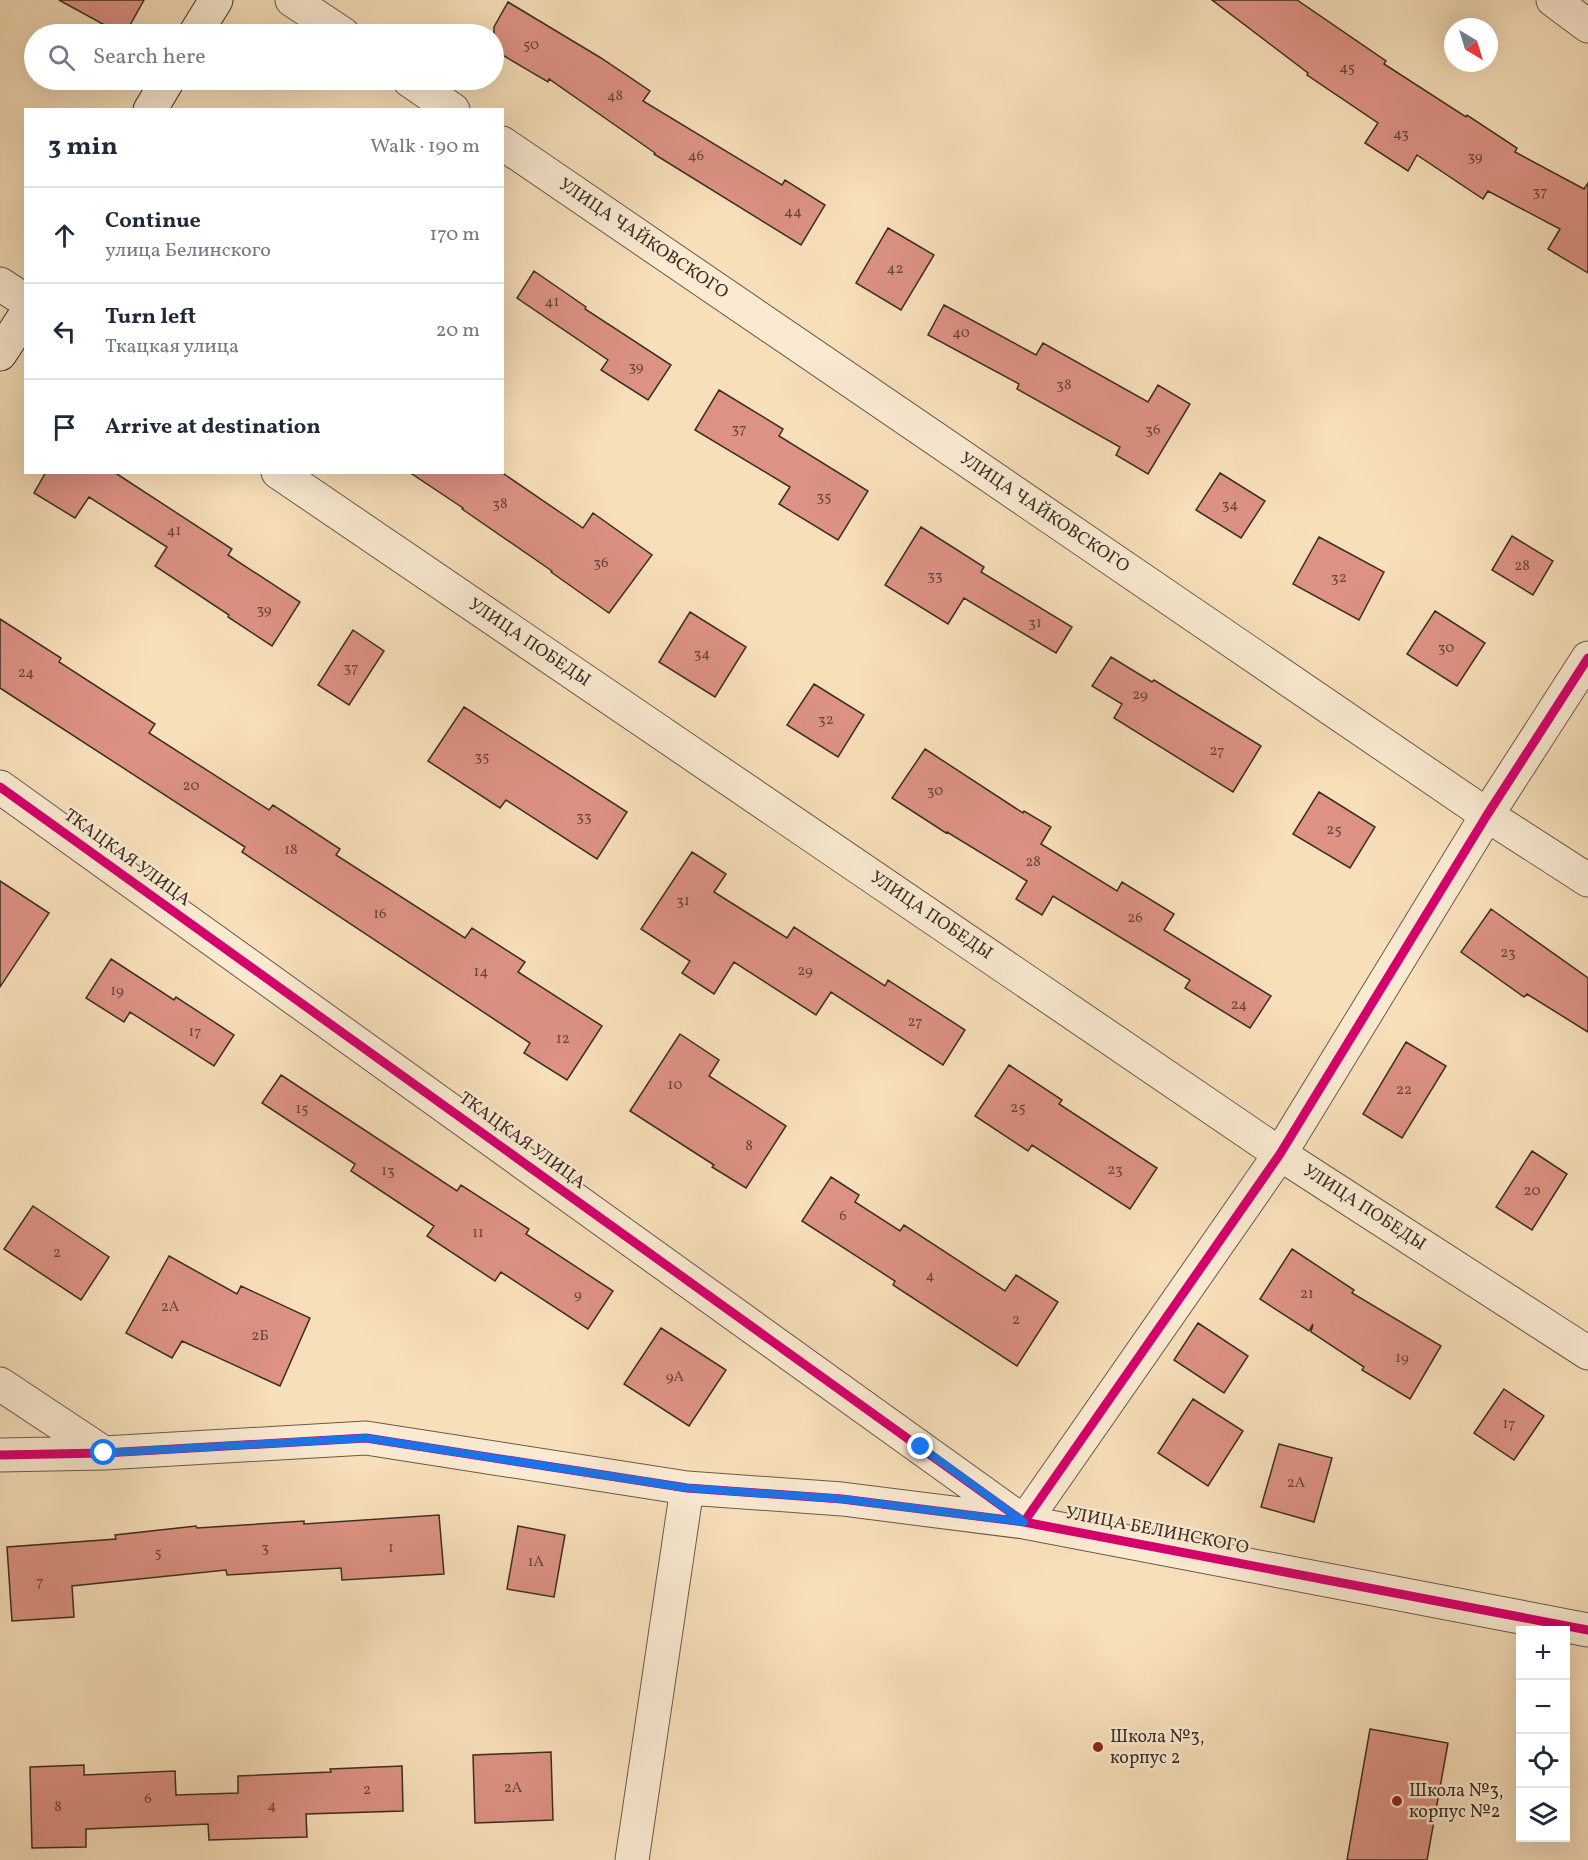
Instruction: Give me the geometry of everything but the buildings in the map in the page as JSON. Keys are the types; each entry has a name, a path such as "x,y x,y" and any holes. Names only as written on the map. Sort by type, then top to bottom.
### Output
{"street":[{"path":"201,24 216,0"},
{"path":"292,0 328,24"},
{"path":"1553,0 1588,26"},
{"path":"151,108 162,90"},
{"path":"424,90 450,108"},
{"name":"УЛИЦА ЧАЙКОВСКОГО","path":"504,144 1487,815 1588,880"},
{"path":"0,284 24,300"},
{"path":"0,354 24,317"},
{"name":"УЛИЦА ПОБЕДЫ","path":"281,474 1280,1154 1588,1353"},
{"path":"1024,1522 1280,1154 1487,815 1588,658"},
{"name":"ТКАЦКАЯ УЛИЦА","path":"0,787 1024,1522"},
{"path":"0,1384 104,1453"},
{"name":"УЛИЦА БЕЛИНСКОГО","path":"0,1455 104,1453 366,1438 687,1488 842,1499 1024,1522 1588,1630"},
{"path":"632,1860 687,1488"}],"cycle path":[{"path":"0,787 1024,1522 1280,1154 1487,815 1588,658"},
{"path":"0,1455 104,1453 366,1438 687,1488 842,1499 1024,1522 1588,1630"}],"place":[{"name":"Школа №3, корпус 2","path":"1098,1747"},
{"name":"Школа №3, корпус №2","path":"1397,1801"}],"route":[{"path":"104,1453 366,1438 687,1488 842,1499 1024,1522 921,1447"}]}
